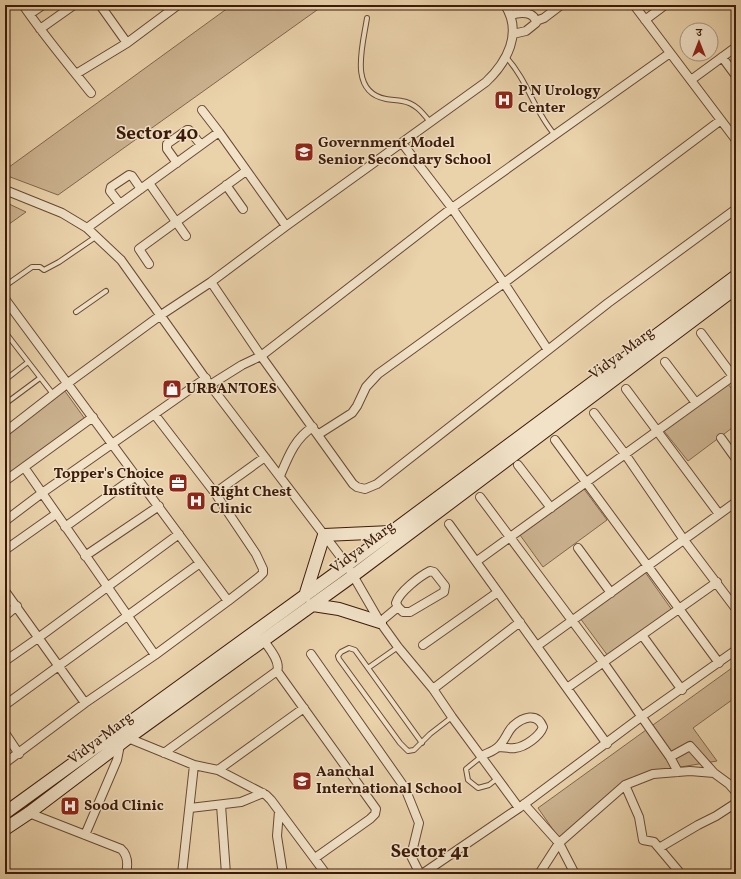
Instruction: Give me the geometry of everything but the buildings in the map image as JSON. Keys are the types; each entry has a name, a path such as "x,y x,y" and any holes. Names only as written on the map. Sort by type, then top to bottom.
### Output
{"main road":[{"name":"Vidya Marg","path":"5,813 305,596 736,276"},
{"name":"Vidya Marg","path":"5,829 354,575 736,288"},
{"path":"305,596 324,535 391,532"},
{"path":"313,605 339,609 380,622"}],"street":[{"path":"23,5 56,51 91,94"},
{"path":"30,14 42,5"},
{"path":"40,29 74,5"},
{"path":"100,5 127,42"},
{"path":"5,432 53,394 161,315 211,282 486,82 498,70 511,47 513,34 511,15 506,5"},
{"path":"513,34 526,31 536,23 536,21 544,18 561,5"},
{"path":"634,5 736,140"},
{"path":"645,20 665,5"},
{"path":"76,74 127,42 173,6"},
{"path":"511,15 525,12 534,17 536,21"},
{"path":"691,80 736,47"},
{"path":"5,521 42,493 155,415 208,382 261,356 452,208 670,53"},
{"path":"722,57 736,76"},
{"path":"202,110 286,226"},
{"path":"319,434 352,413 366,387 378,374 504,283 721,120"},
{"path":"176,163 167,149 167,144 189,130 201,145"},
{"path":"88,228 219,132"},
{"path":"402,143 452,208 548,350"},
{"path":"149,264 139,249 246,171"},
{"path":"120,204 110,191 111,187 129,174 141,189"},
{"path":"149,183 186,236"},
{"path":"226,185 243,209"},
{"path":"5,190 62,213 88,228 121,260 208,382 347,565 380,622 398,647 433,689 498,778 522,806 559,843 574,874"},
{"path":"211,282 261,356 319,434 353,484 360,489 372,487 377,484 608,303 736,209"},
{"path":"5,299 228,601"},
{"path":"476,561 696,403 735,377 701,334"},
{"path":"665,362 696,403"},
{"path":"626,389 719,514"},
{"path":"594,413 625,454 684,540 736,609"},
{"path":"5,763 155,655 228,601 262,573 263,569 256,554 215,493 155,415"},
{"path":"5,481 93,417"},
{"path":"280,476 296,442 306,431 313,427"},
{"path":"721,438 736,459"},
{"path":"555,440 718,663"},
{"path":"215,493 265,457"},
{"path":"518,465 551,508"},
{"path":"24,467 155,655"},
{"path":"65,527 136,476"},
{"path":"480,497 603,662 670,757 678,772"},
{"path":"537,646 736,502"},
{"path":"85,556 159,506"},
{"path":"5,550 56,514"},
{"path":"449,524 607,744"},
{"path":"5,661 179,534"},
{"path":"578,548 611,593"},
{"path":"5,704 200,563"},
{"path":"430,571 434,572 445,586 444,592 410,612 403,612 398,607 396,603 400,595 430,571"},
{"path":"567,688 717,582"},
{"path":"5,591 85,704"},
{"path":"423,645 498,592"},
{"path":"5,616 16,606"},
{"path":"380,622 398,607"},
{"path":"433,689 520,622"},
{"path":"642,635 682,690"},
{"path":"164,753 277,671 279,668 278,664 264,640"},
{"path":"311,654 405,788 419,823 411,856 421,874 522,806 607,744 641,717 682,690 736,650"},
{"path":"277,671 376,809 375,814 370,819 315,858"},
{"path":"218,770 304,708"},
{"path":"482,756 499,746 509,731 518,723 530,718 537,718 541,721 543,727 541,732 521,747 513,749 499,746"},
{"path":"5,733 19,754"},
{"path":"85,835 124,741 164,753 194,765 218,770 263,793 280,811 326,874"},
{"path":"670,757 690,746 714,773 729,784 736,792"},
{"path":"182,874 194,765"},
{"path":"538,874 559,843 626,786 653,774 690,771 714,773"},
{"path":"626,786 639,817 643,840 654,842 681,874"},
{"path":"190,808 241,802 263,793"},
{"path":"660,848 736,803"},
{"path":"221,805 226,874"},
{"path":"280,811 277,836 283,874"},
{"path":"29,813 121,849 125,853 127,862 126,874"},
{"path":"5,871 9,874"}],"lane":[{"path":"367,18 361,54 360,71 362,82 371,93 378,97 411,103 420,110 430,123"},
{"path":"506,57 522,77 545,124 554,135"},
{"path":"5,286 32,267 40,267 44,270 59,262 97,236"},
{"path":"76,312 106,291"},
{"path":"5,332 53,394"},
{"path":"5,380 28,362"},
{"path":"5,404 40,378"},
{"path":"368,668 398,647"},
{"path":"422,743 353,648 345,649 338,656 339,659 355,683 404,748 408,751 414,750 452,717"},
{"path":"482,756 466,769 468,780 478,788 489,785 498,778"}],"shaded area":[{"path":"232,5 324,5 58,195 5,175 5,170"},
{"path":"5,202 26,212 5,227"},
{"path":"727,383 736,394 736,425 688,461 664,431"},
{"path":"62,387 85,419 5,476 5,428"},
{"path":"584,489 607,520 543,567 520,535"},
{"path":"645,572 672,610 608,656 580,618"},
{"path":"736,665 736,697 693,728 717,761 644,773 563,844 538,808"}],"place":[{"name":"P N Urology Center","path":"504,100"},
{"name":"Government Model Senior Secondary School","path":"304,152"},
{"name":"URBANTOES","path":"172,389"},
{"name":"Topper's Choice Institute","path":"178,483"},
{"name":"Right Chest Clinic","path":"196,501"},
{"name":"Aanchal International School","path":"302,781"},
{"name":"Sood Clinic","path":"70,806"}],"district":[{"name":"Sector 40","path":"157,134"},
{"name":"Sector 41","path":"430,852"}]}
